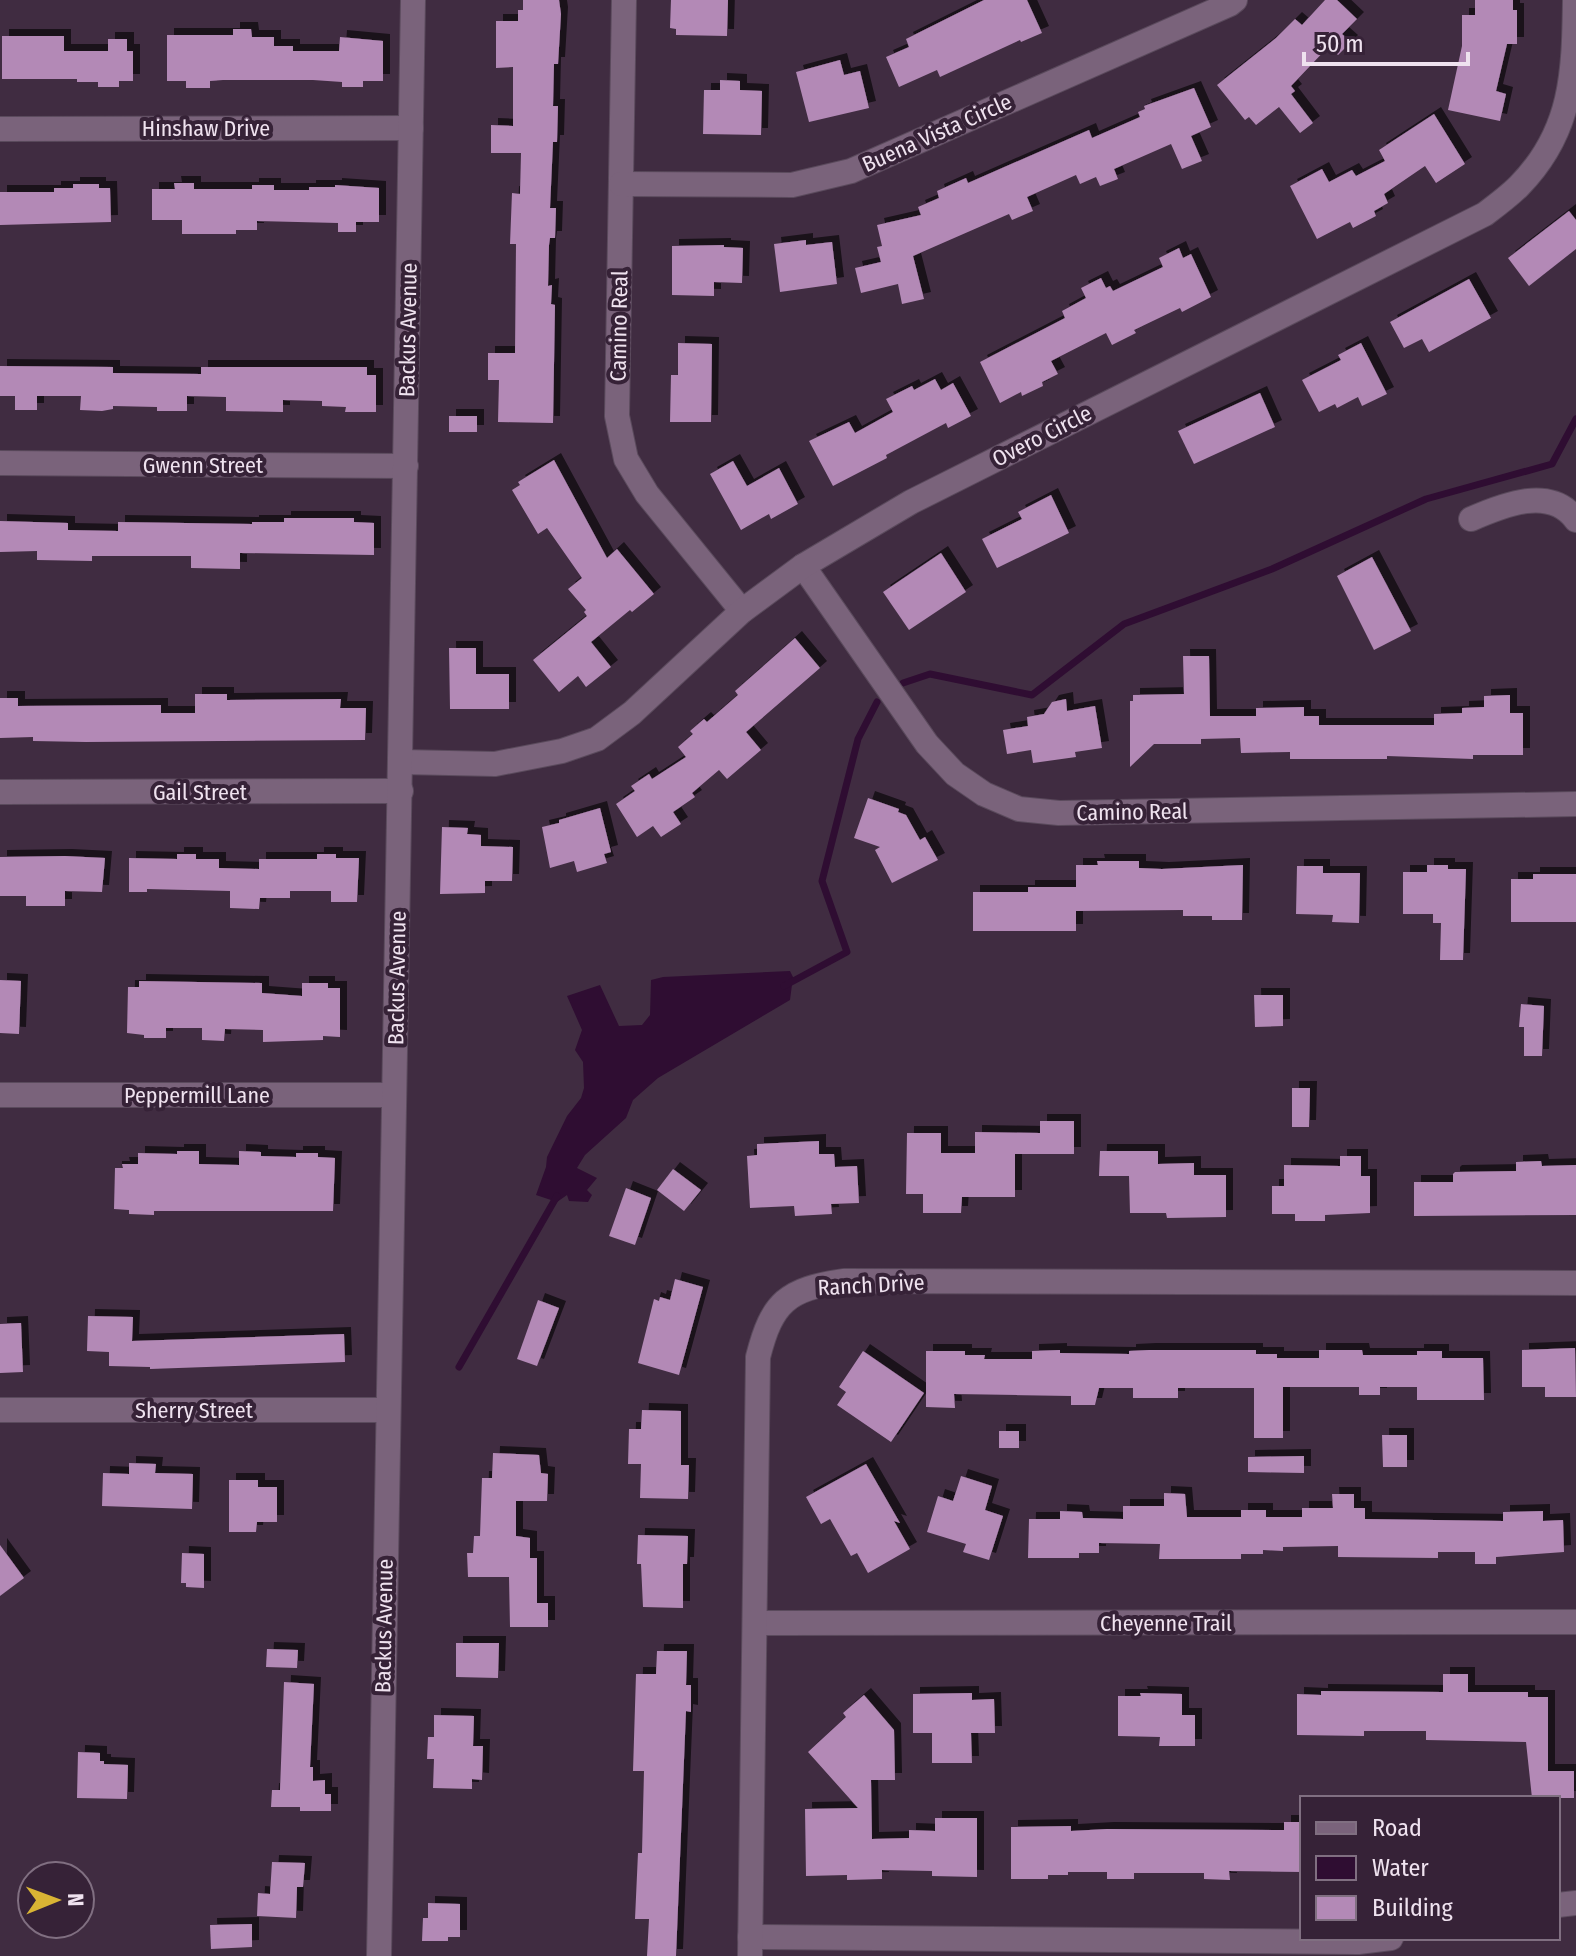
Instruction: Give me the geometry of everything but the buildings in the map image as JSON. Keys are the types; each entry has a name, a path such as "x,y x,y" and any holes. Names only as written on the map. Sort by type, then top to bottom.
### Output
{"street":[{"name":"Backus Avenue","path":"379,1956 413,0"},
{"name":"Camino Real","path":"624,0 617,416 626,459 647,494 742,611"},
{"name":"Buena Vista Circle","path":"621,184 792,185 851,171 1235,0"},
{"name":"Overo Circle","path":"402,762 495,764 562,751 597,739 632,713 742,611 803,566 911,502 1485,214 1519,186 1544,154 1560,124 1570,94 1575,0"},
{"name":"Hinshaw Drive","path":"0,129 411,128"},
{"name":"Gwenn Street","path":"0,463 406,466"},
{"path":"1471,519 1502,505 1524,500 1557,503 1576,520"},
{"name":"Camino Real","path":"803,566 927,744 965,781 984,794 1019,809 1059,813 1576,804"},
{"name":"Gail Street","path":"0,792 401,791"},
{"name":"Peppermill Lane","path":"0,1095 394,1095"},
{"name":"Ranch Drive","path":"750,1946 758,1357 766,1326 783,1303 810,1286 844,1281 1576,1283"},
{"name":"Sherry Street","path":"0,1410 388,1410"},
{"name":"Cheyenne Trail","path":"755,1623 1576,1622"},
{"path":"750,1946 1366,1940"}],"water":[{"path":"790,971 793,977 790,1000 658,1078 633,1100 626,1118 585,1155 577,1168 597,1178 587,1190 592,1195 588,1202 569,1201 567,1195 557,1202 536,1195 547,1157 584,1088 583,1062 575,1050 582,1030 567,996 600,985 619,1026 642,1025 650,1015 651,980"}],"waterway":[{"path":"903,683 930,674 1032,695 1124,624 1272,569 1426,499 1552,464 1576,419"},
{"path":"784,986 847,952 822,881 858,739 877,702"},
{"path":"459,1367 557,1196"}]}
